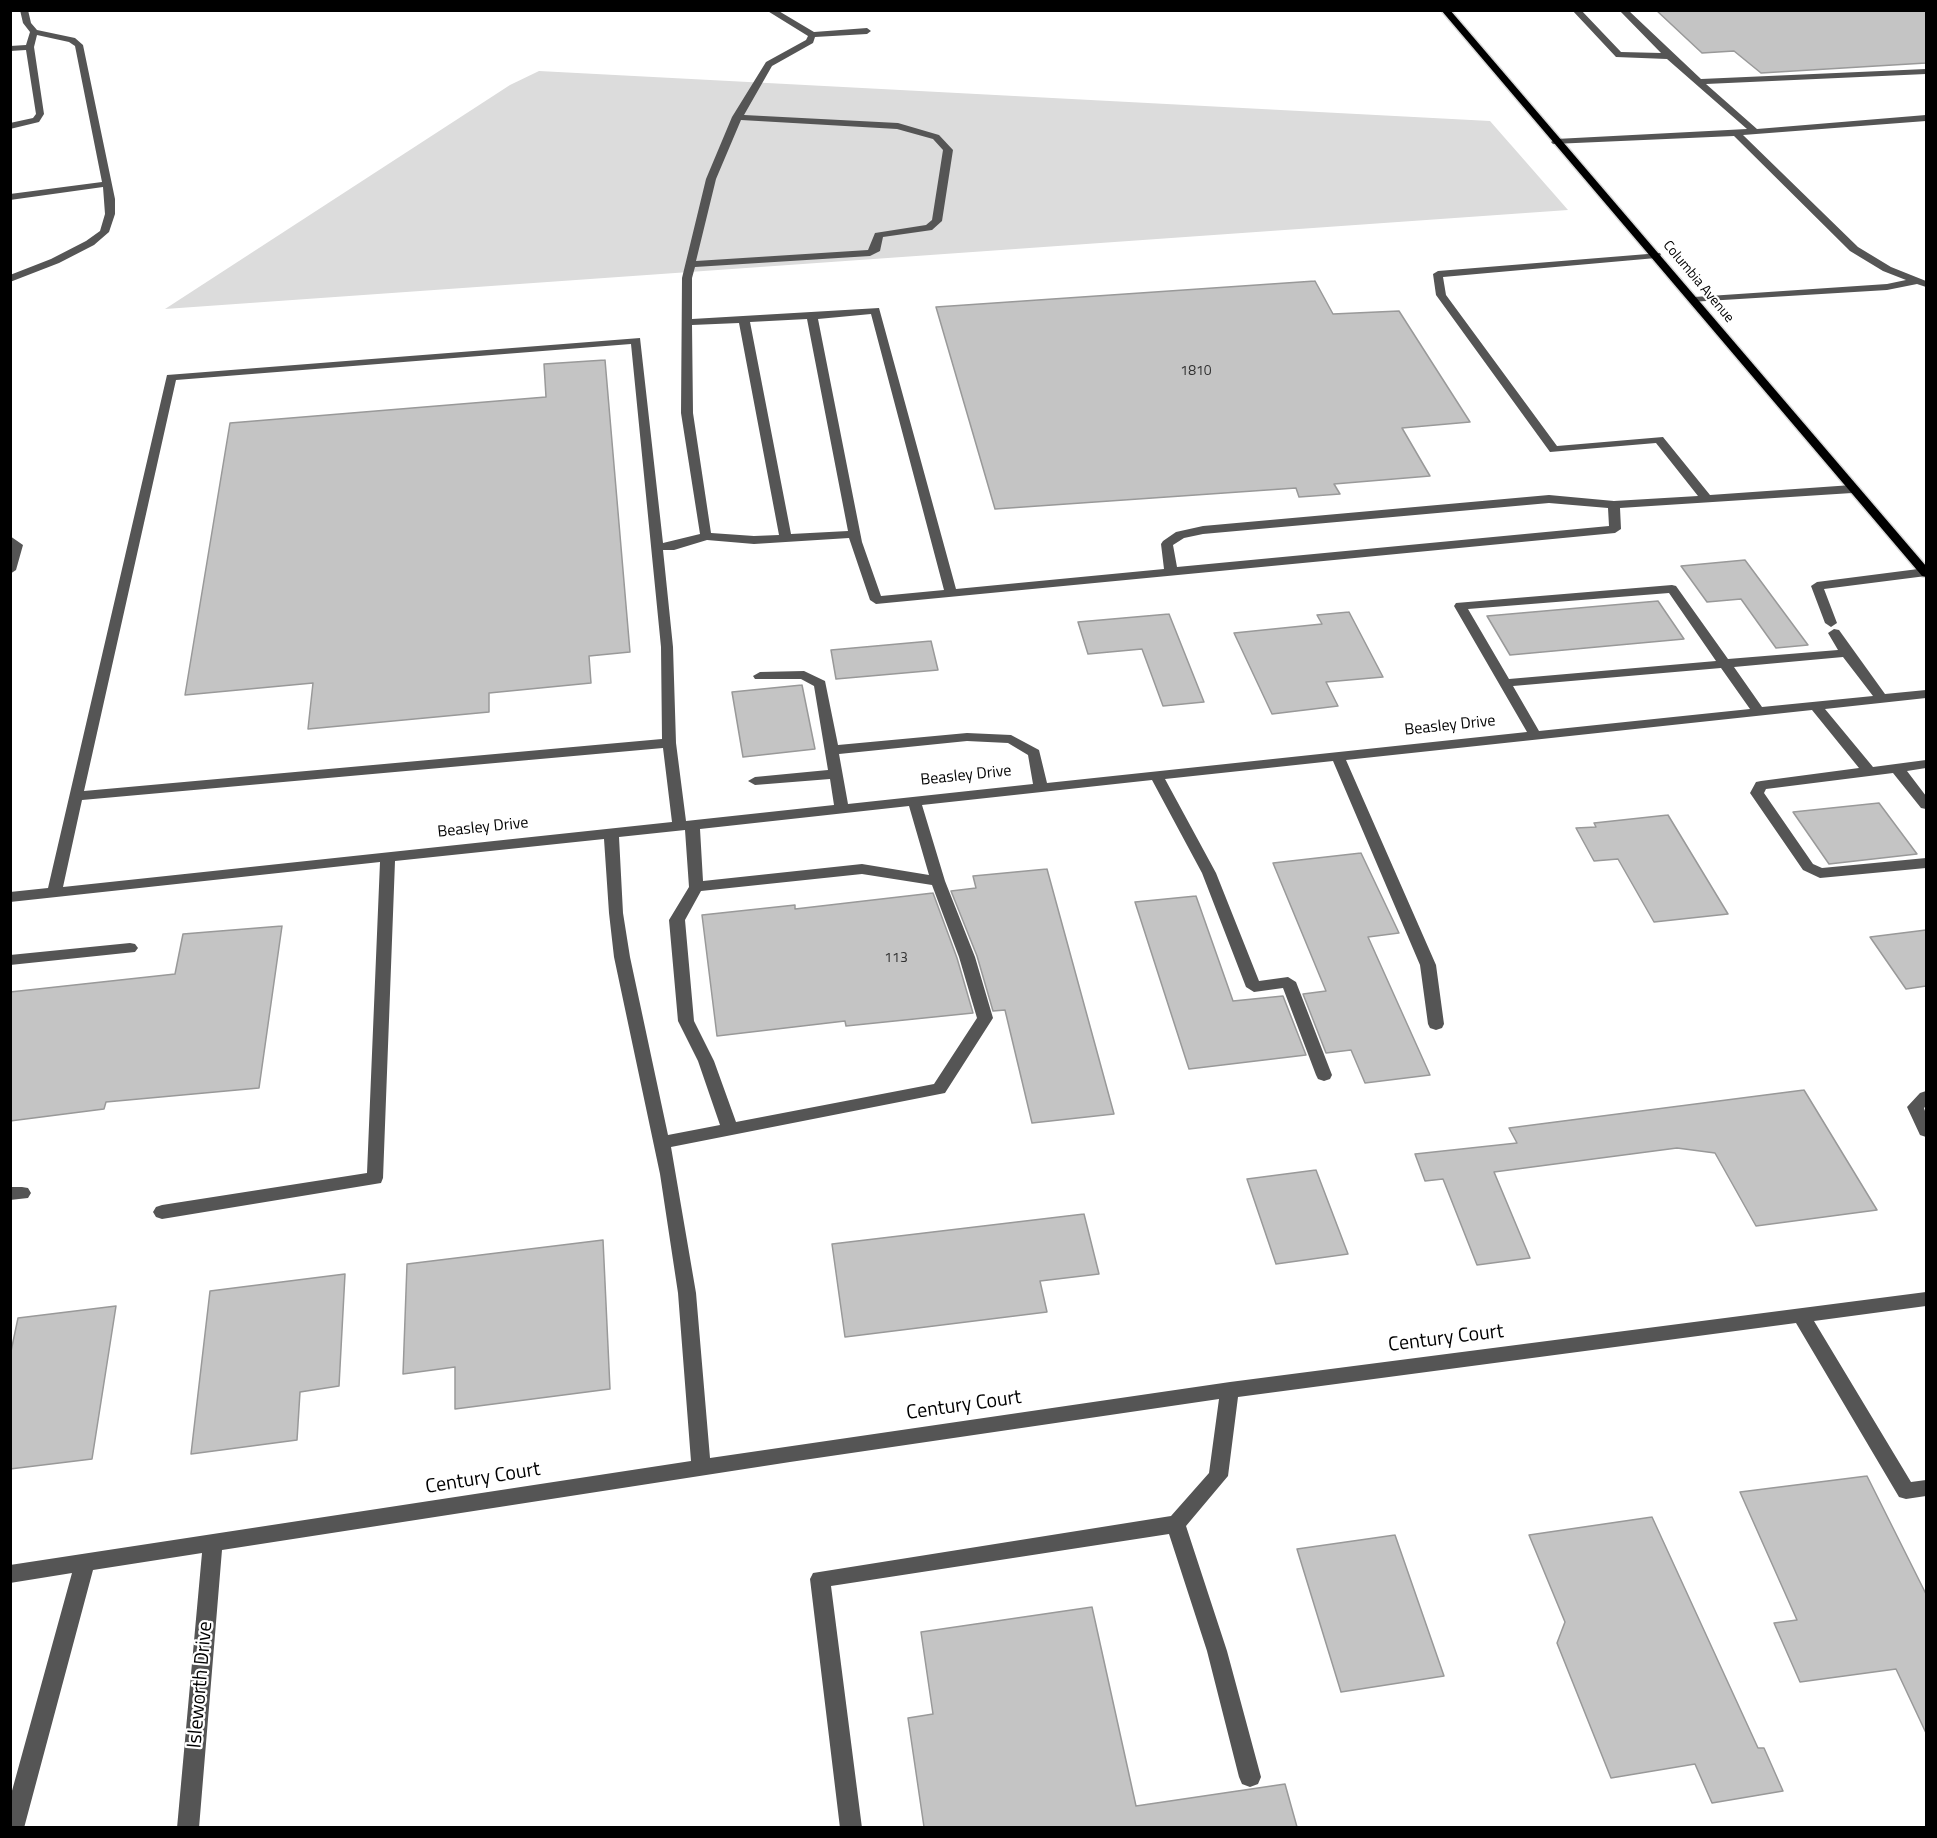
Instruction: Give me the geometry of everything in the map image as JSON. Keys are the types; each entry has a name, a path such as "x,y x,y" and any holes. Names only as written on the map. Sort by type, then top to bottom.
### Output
{"main road":[{"name":"Columbia Avenue","path":"1445,10 1926,573"}],"street":[{"path":"10,279 55,261 90,243 104,232 110,214 79,45 72,40 34,32 27,23 24,10"},
{"path":"770,10 812,35 867,31"},
{"path":"1576,10 1619,55 1670,56"},
{"path":"1623,10 1670,56 1755,132"},
{"path":"10,126 36,120 40,114 30,47 34,32"},
{"path":"706,536 687,413 687,278 711,179 738,117 769,64 810,41 812,35"},
{"path":"10,49 30,47"},
{"path":"1699,82 1926,71"},
{"path":"690,264 870,253 874,251 878,235 929,228 938,221 948,150 936,137 898,126 738,117"},
{"path":"1556,142 1755,132 1926,118"},
{"path":"1736,133 1854,249 1887,269 1922,283"},
{"path":"10,197 106,184"},
{"path":"1656,255 1438,274 1441,296 1554,450 1659,438 1707,499"},
{"path":"1694,300 1922,283"},
{"path":"687,322 812,316 875,310 951,594"},
{"path":"812,316 855,534 876,600 1614,529 1614,505"},
{"path":"744,319 786,538"},
{"path":"54,893 171,377 636,340 667,647 669,743 696,887 677,920 679,963 686,1021 706,1061 730,1130"},
{"path":"1171,572 1167,544 1179,535 1203,530 1549,499 1614,505 1852,489"},
{"path":"656,548 674,546 706,536 754,540 855,534"},
{"path":"10,540 17,544 10,570"},
{"path":"1882,699 1847,653 1832,628 1817,586 1926,573"},
{"path":"1535,735 1460,606 1672,589 1760,712"},
{"path":"1505,683 1847,653"},
{"path":"760,676 804,675 820,684 842,808"},
{"name":"Beasley Drive","path":"10,897 1926,694"},
{"path":"1816,706 1869,771"},
{"path":"832,750 967,737 1011,739 1034,753 1041,787"},
{"path":"76,796 669,743"},
{"path":"1338,756 1428,964 1436,1024"},
{"path":"1926,764 1761,785 1757,793 1808,867 1820,873 1926,863"},
{"path":"1897,768 1926,805"},
{"path":"755,782 836,774"},
{"path":"1156,775 1209,873 1254,987 1288,982 1324,1075"},
{"path":"661,1143 939,1089 985,1018 967,957 938,881 914,800"},
{"path":"611,832 616,913 622,957 661,1143 687,1293 701,1468"},
{"path":"162,1212 375,1178 388,856"},
{"path":"696,887 862,869 938,881"},
{"path":"10,960 130,948"},
{"path":"1926,1097 1915,1107 1926,1131"},
{"name":"Century Court","path":"10,1574 1230,1390 1926,1299"},
{"path":"1801,1316 1906,1491 1926,1488"},
{"path":"851,1827 820,1579 918,1566 1176,1524 1218,1476 1230,1390"},
{"path":"1176,1524 1217,1651 1250,1777"},
{"name":"Isleworth Drive","path":"188,1827 213,1543"},
{"path":"12,1827 85,1563"}],"shaded area":[{"path":"539,71 1490,121 1568,210 165,309 510,85"}],"building":[{"path":"1656,10 1926,10 1926,63 1761,73 1734,51 1702,53"},
{"path":"1315,281 1333,314 1399,311 1470,422 1402,428 1430,476 1334,484 1340,494 1299,497 1296,488 995,509 936,307"},
{"path":"605,360 630,652 589,656 591,683 489,693 489,712 308,729 313,683 185,695 230,423 546,397 544,364"},
{"path":"1745,560 1808,645 1776,648 1741,599 1707,602 1681,566"},
{"path":"1658,601 1684,639 1510,655 1487,616"},
{"path":"1349,612 1383,677 1326,682 1338,706 1272,714 1234,633 1322,624 1317,615"},
{"path":"1169,614 1204,702 1163,706 1142,649 1088,654 1078,622"},
{"path":"931,641 938,670 836,679 831,650"},
{"path":"802,685 815,749 743,757 732,692"},
{"path":"1879,803 1917,854 1829,864 1793,812"},
{"path":"1668,815 1728,914 1654,922 1618,859 1594,861 1576,828 1596,827 1594,823"},
{"path":"1361,853 1399,933 1368,937 1430,1075 1365,1083 1351,1050 1326,1053 1303,994 1326,991 1273,863"},
{"path":"1047,869 1114,1114 1032,1123 1005,1010 993,1011 977,956 951,891 976,888 973,876"},
{"path":"933,893 957,958 973,1013 846,1026 845,1021 717,1036 702,915 795,905 795,909"},
{"path":"1196,896 1233,1001 1283,996 1306,1055 1189,1069 1135,902"},
{"path":"282,926 259,1088 106,1102 104,1109 10,1121 10,992 175,974 183,934"},
{"path":"1926,930 1926,986 1906,989 1870,937"},
{"path":"1804,1090 1877,1210 1756,1226 1715,1153 1677,1148 1494,1172 1530,1258 1477,1265 1443,1179 1425,1181 1415,1154 1517,1143 1509,1128"},
{"path":"1316,1170 1348,1254 1276,1264 1247,1179"},
{"path":"1084,1214 1099,1274 1040,1281 1047,1312 845,1337 832,1244"},
{"path":"603,1240 610,1389 455,1409 455,1367 403,1374 407,1264"},
{"path":"345,1274 339,1386 300,1392 297,1440 191,1454 210,1291"},
{"path":"116,1306 92,1459 10,1469 10,1356 18,1318"},
{"path":"1867,1476 1926,1594 1926,1733 1896,1669 1800,1682 1774,1623 1797,1620 1740,1492"},
{"path":"1652,1517 1758,1748 1764,1748 1783,1791 1712,1803 1695,1764 1611,1778 1557,1643 1565,1622 1529,1535"},
{"path":"1395,1535 1444,1676 1341,1692 1297,1549"},
{"path":"1092,1607 1136,1806 1285,1784 1297,1827 924,1827 908,1718 933,1714 921,1632"}]}
